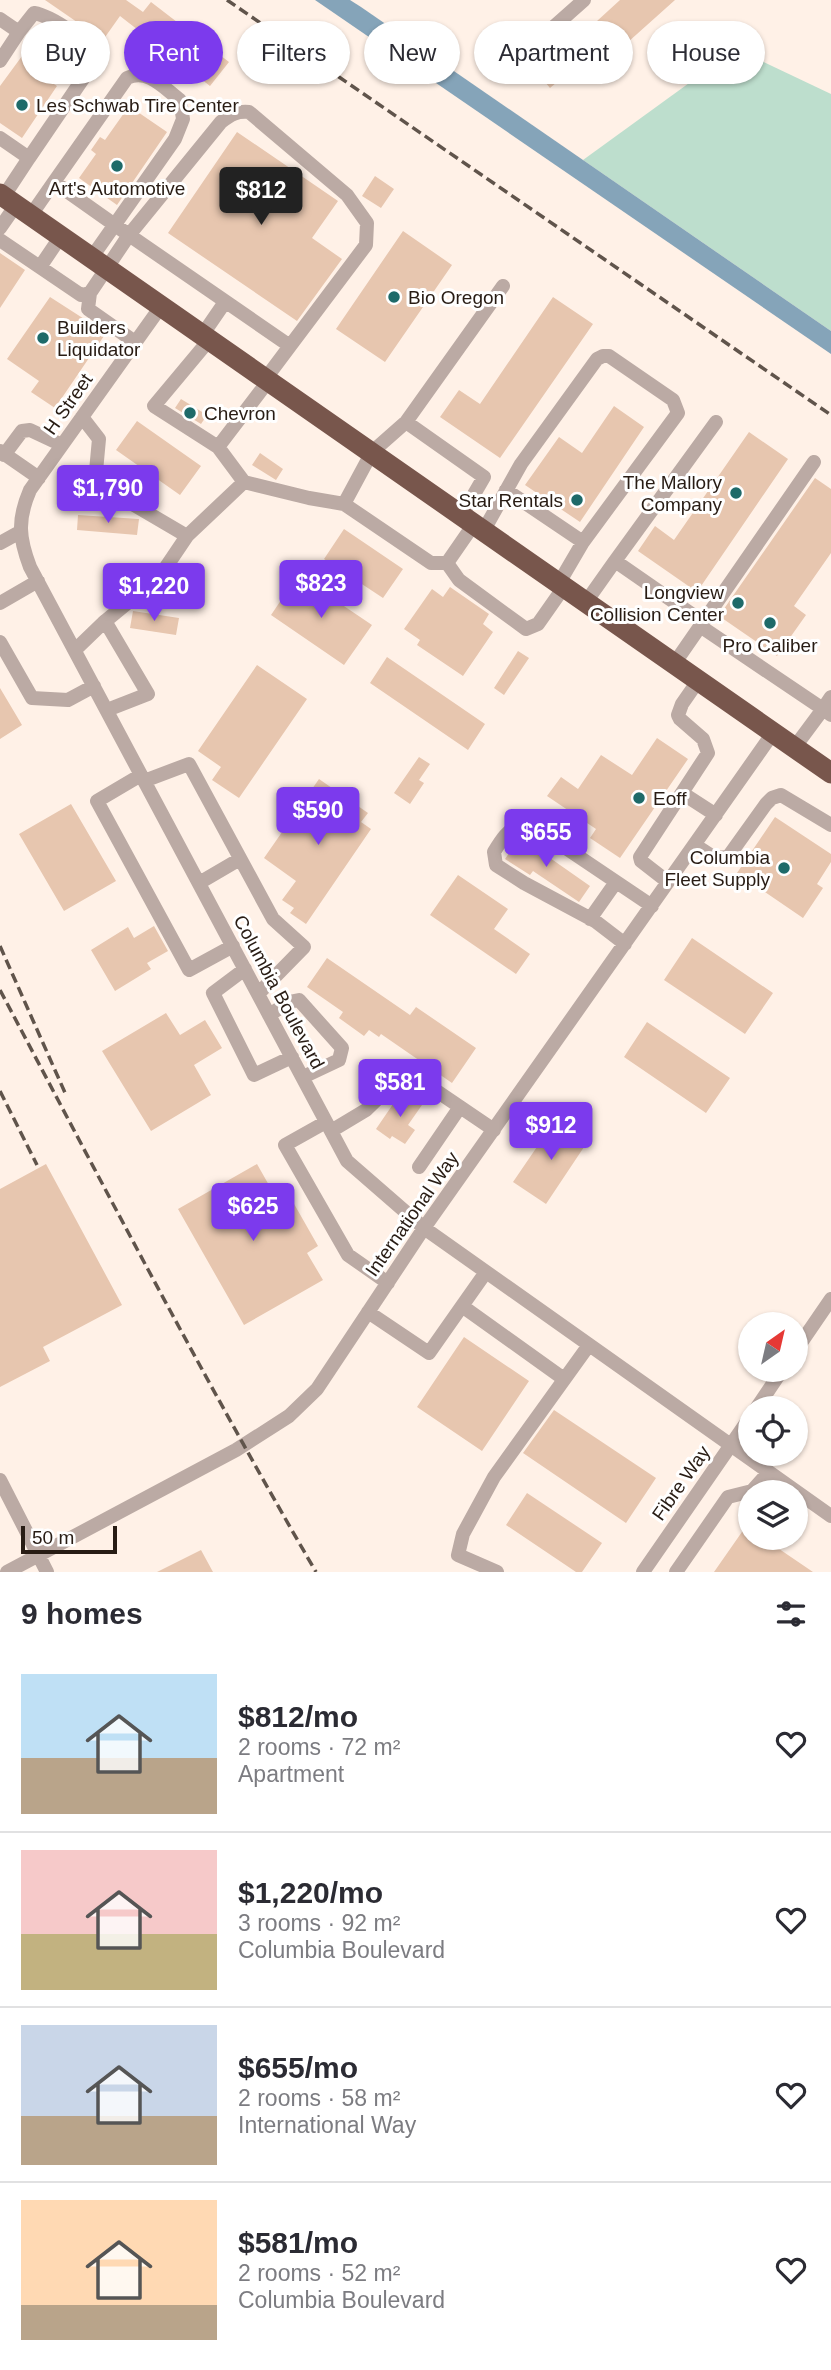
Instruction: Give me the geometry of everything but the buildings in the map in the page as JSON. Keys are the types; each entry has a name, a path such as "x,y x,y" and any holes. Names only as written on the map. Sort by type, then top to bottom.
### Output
{"highway":[{"path":"13,202 831,774"}],"street":[{"path":"560,21 584,0"},
{"path":"0,61 34,13 47,15 91,47 97,58 29,158 0,228"},
{"path":"0,19 19,32"},
{"path":"13,202 54,182 127,78 136,74 145,75 180,100 183,120 175,139 115,225 99,262 90,293 88,309 135,342"},
{"path":"99,262 129,234 221,122 241,111 257,116 348,195 367,223 366,245 218,447"},
{"path":"0,138 29,158"},
{"path":"54,182 290,346"},
{"path":"40,267 61,236"},
{"path":"0,240 81,295 90,293"},
{"path":"344,504 372,452 406,422 503,286"},
{"path":"225,302 207,336 154,406 218,447 244,482 344,504 431,563 447,563"},
{"name":"H Street","path":"20,532 22,508 39,478 162,305"},
{"path":"603,356 616,360 673,400 678,413 583,542 562,585 538,624 526,629 460,580 447,563 473,523 506,490 521,464 597,359 603,356"},
{"path":"82,417 99,439 95,482 187,536"},
{"path":"406,422 484,477 473,523"},
{"path":"586,602 716,422"},
{"path":"39,478 2,453 22,432 30,430 62,445"},
{"path":"674,664 814,462"},
{"path":"75,650 105,621 160,576 187,536 244,482"},
{"path":"506,490 583,542"},
{"path":"0,543 20,532"},
{"name":"Columbia Boulevard","path":"20,532 38,581 347,1161 425,1228 831,1516"},
{"path":"615,561 701,624 828,707 794,748"},
{"path":"0,603 38,581"},
{"path":"105,621 148,694 107,710"},
{"path":"0,642 32,698 68,700 94,686"},
{"path":"668,882 641,861 640,857 708,753 703,739 678,715 682,704 698,681"},
{"name":"International Way","path":"7,1572 236,1450 289,1416 317,1389 425,1228 773,733"},
{"path":"233,946 189,970 97,801 143,778 189,764 272,919 304,947 258,994"},
{"path":"682,793 716,815"},
{"path":"695,845 715,858 728,857 766,804 781,795 831,825"},
{"path":"625,944 590,919 496,865 494,852 503,838 521,825 531,826 652,906"},
{"path":"198,883 240,859"},
{"path":"590,919 616,882"},
{"path":"245,969 213,993 254,1075 292,1056"},
{"path":"269,1015 289,1002 299,1000 342,1048 339,1060 303,1077"},
{"path":"388,1283 348,1255 285,1144 366,1110 402,1075 413,1075 494,1130"},
{"path":"419,1167 460,1107"},
{"path":"369,1312 429,1353 486,1272"},
{"path":"808,1333 831,1299"},
{"path":"462,1306 564,1379"},
{"path":"497,1572 458,1555 463,1534 494,1477 589,1345"},
{"name":"Fibre Way","path":"643,1572 738,1435"},
{"path":"676,1572 728,1497 752,1491 769,1472"},
{"path":"0,1480 47,1572"}],"green space":[{"path":"765,63 831,94 831,331 583,160 688,84 765,84"}],"water":[{"path":"315,0 350,0 381,21 364,21 364,34 350,24 350,21 346,21"},
{"path":"460,75 831,331 831,354 437,84 460,84"}],"railway":[{"path":"227,0 831,415"},
{"path":"0,946 66,1095"},
{"path":"0,990 194,1355 316,1572"},
{"path":"0,1091 37,1165"}],"place":[{"name":"Les Schwab Tire Center","path":"22,105"},
{"name":"Art's Automotive","path":"117,166"},
{"name":"Bio Oregon","path":"394,297"},
{"name":"Builders Liquidator","path":"43,338"},
{"name":"Chevron","path":"190,413"},
{"name":"The Mallory Company","path":"736,493"},
{"name":"Star Rentals","path":"577,500"},
{"name":"Longview Collision Center","path":"738,603"},
{"name":"Pro Caliber","path":"770,623"},
{"name":"Eoff","path":"639,798"},
{"name":"Columbia Fleet Supply","path":"784,868"}]}
